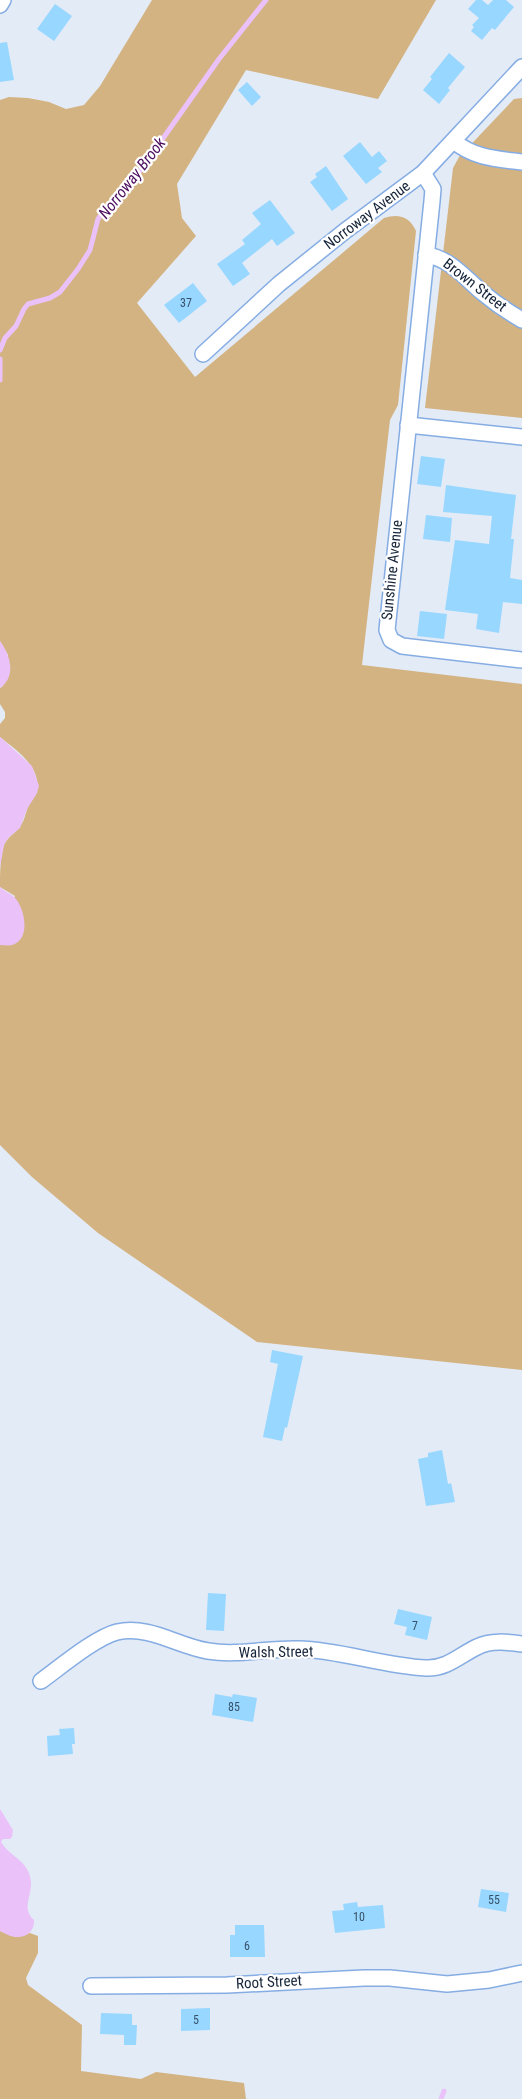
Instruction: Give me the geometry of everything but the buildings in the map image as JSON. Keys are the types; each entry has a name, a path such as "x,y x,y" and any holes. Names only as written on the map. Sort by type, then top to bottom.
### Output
{"street":[{"path":"0,5 3,0"},
{"name":"Norroway Avenue","path":"203,354 279,284 345,231 423,173 522,67"},
{"path":"454,141 465,150 480,156 522,162"},
{"name":"Sunshine Avenue","path":"423,173 430,183 433,195 386,624 388,636 396,644 408,648 522,660"},
{"name":"Brown Street","path":"426,255 446,261 490,299 522,320"},
{"path":"408,425 522,437"},
{"name":"Walsh Street","path":"41,1681 103,1638 115,1632 127,1631 154,1634 194,1648 214,1652 235,1653 299,1649 427,1668 449,1664 479,1646 492,1642 522,1644"},
{"name":"Root Street","path":"91,1986 227,1985 364,1978 390,1978 447,1984 489,1980 522,1973"}],"shaded area":[{"path":"152,0 436,0 378,99 246,70 177,184 182,218 196,236 137,303 195,377 384,218 403,217 411,222 416,231 398,405 390,420 362,665 522,684 522,1370 257,1342 98,1233 32,1177 0,1145 0,925 15,896 0,887 1,861 4,845 22,823 37,791 37,782 32,767 0,737 0,724 5,718 5,712 0,704 0,688 3,686 8,655 0,641 0,100 9,97 28,98 49,102 66,109 84,105 100,86"},
{"path":"522,98 522,418 425,408 453,168 459,157 514,99"},
{"path":"0,641 9,659 10,672 9,678 0,688"},
{"path":"0,737 32,766 39,786 20,828 8,838 4,845 0,867"},
{"path":"0,887 16,899 24,917 22,937 18,942 11,945 0,945"},
{"path":"0,1809 13,1830 10,1839 3,1839 1,1842 23,1864 30,1875 31,1887 28,1911 34,1920 34,1924 30,1933 20,1937 0,1931"},
{"path":"0,1931 16,1937 30,1933 38,1936 38,1953 26,1978 28,1985 82,2025 81,2071 141,2079 156,2072 244,2083 246,2099 0,2099"}],"waterway":[{"name":"Norroway Brook","path":"0,350 5,338 16,326 28,304 50,298 60,292 78,269 90,250 98,219 105,209 130,185 219,59 266,0"},
{"name":"Norroway Brook","path":"0,359 0,380"},
{"path":"441,2099 444,2091"}]}
